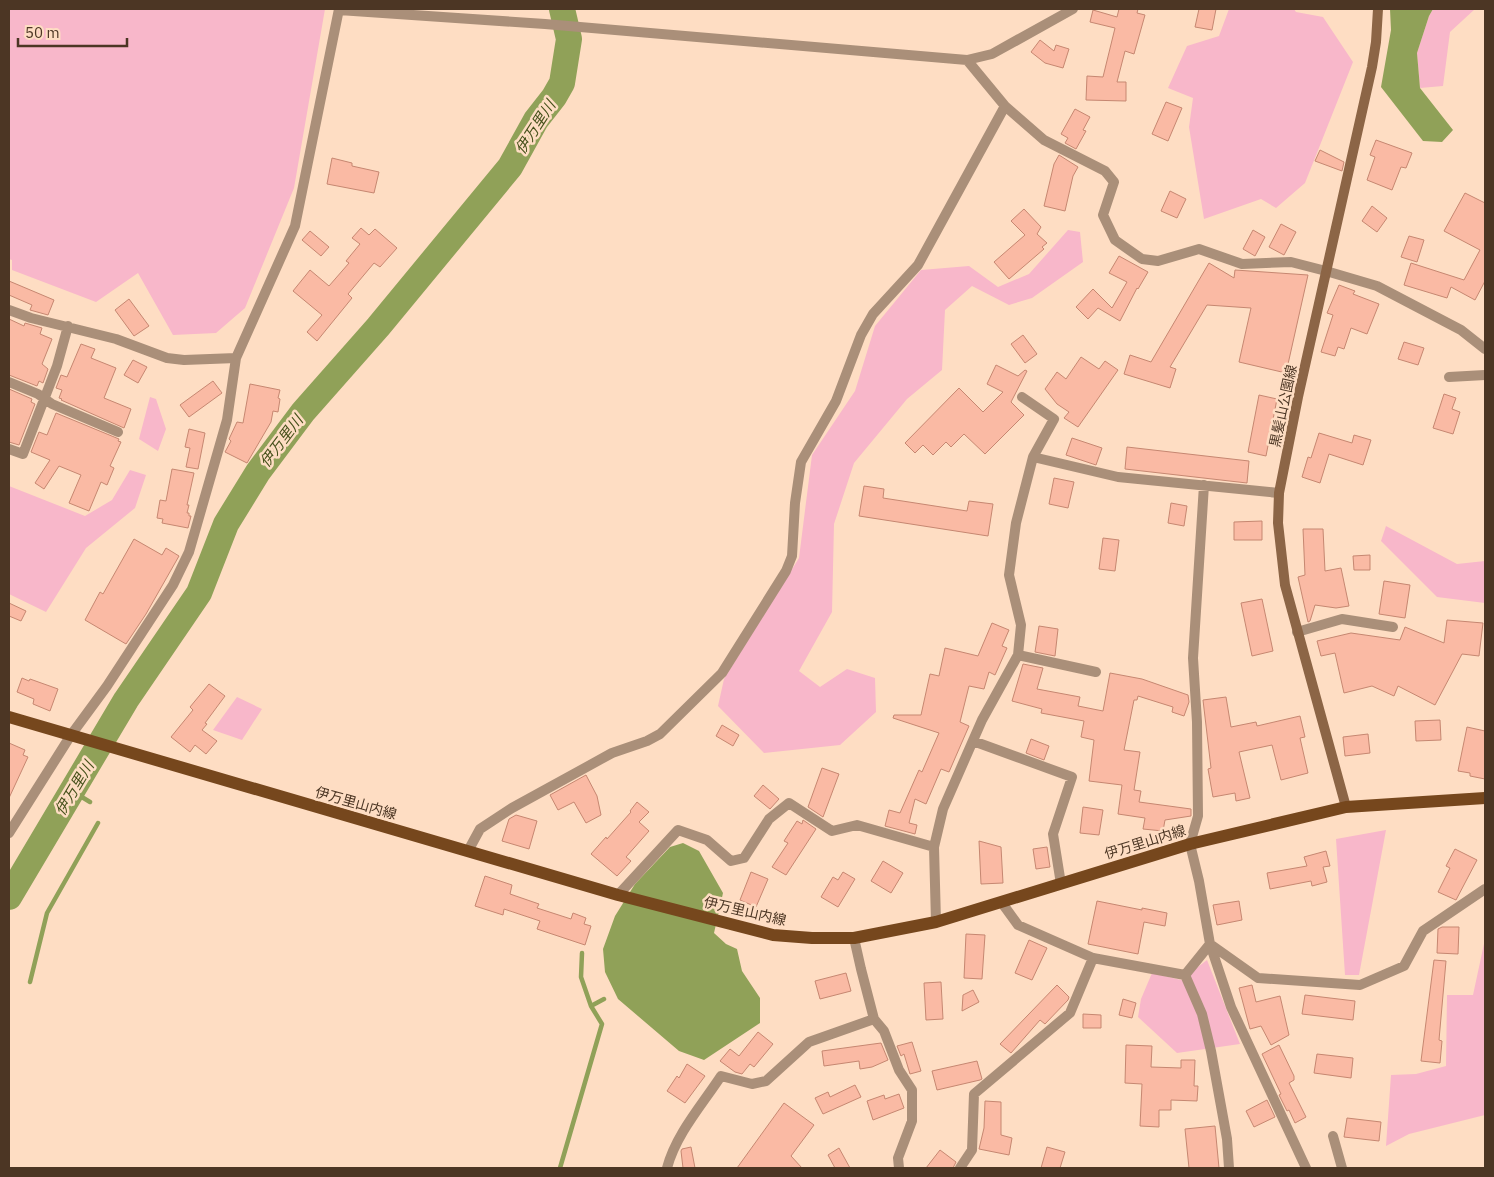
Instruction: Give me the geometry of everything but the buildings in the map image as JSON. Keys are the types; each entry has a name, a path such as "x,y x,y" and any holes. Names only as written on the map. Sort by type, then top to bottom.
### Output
{"main road":[{"name":"黒髪山公園線","path":"1346,807 1284,584 1278,523 1279,493 1372,67 1378,9"},
{"name":"伊万里山内線","path":"9,717 618,895 773,935 854,938 936,922 1190,844 1346,807 1485,798"}],"street":[{"path":"9,833 173,586 189,552 228,420 236,358 295,226 339,9 546,24 967,60 992,54 1073,9"},
{"path":"967,60 1006,106 1044,140 1105,171 1114,182 1102,215 1115,240 1142,259 1158,261 1199,249 1242,264 1291,262 1326,271 1377,286 1461,330 1485,349"},
{"path":"468,851 480,829 512,808 612,753 647,741 660,734 722,673 786,571 792,556 795,504 801,462 836,401 861,335 874,314 918,265 1006,106"},
{"path":"9,310 31,318 116,339 167,358 184,360 236,358"},
{"path":"9,449 23,454 57,366 68,326"},
{"path":"1449,377 1485,375"},
{"path":"9,382 38,394 52,404 118,432"},
{"path":"936,922 934,847 943,809 982,720 1018,655 1021,625 1009,575 1016,523 1033,457 1054,419 1022,398"},
{"path":"1033,457 1118,477 1279,493"},
{"path":"1204,485 1193,658 1197,722 1198,816 1190,844 1199,881 1210,944 1231,1007 1306,1168"},
{"path":"1297,632 1342,619 1393,627"},
{"path":"1018,655 1096,672"},
{"path":"973,741 1072,777 1052,834 1061,884"},
{"path":"618,895 678,830 707,840 730,860 744,858 769,818 789,803 832,831 857,825 934,847"},
{"path":"1210,944 1258,978 1360,985 1404,966 1423,931 1485,889"},
{"path":"1002,903 1018,925 1093,958 1185,975"},
{"path":"854,938 874,1019 884,1031 899,1070 912,1090 912,1121 898,1158 899,1168"},
{"path":"1185,975 1210,944"},
{"path":"960,1168 972,1150 974,1094 1070,1013 1093,958"},
{"path":"1185,975 1202,1014 1211,1050 1227,1139 1229,1168"},
{"path":"667,1168 669,1158 682,1133 721,1076 752,1084 766,1082 809,1042 874,1019"},
{"path":"1333,1136 1342,1168"}],"shaded area":[{"path":"9,9 325,9 294,188 245,308 216,333 173,335 138,273 96,302 12,270 12,260 9,259"},
{"path":"1229,9 1294,9 1296,12 1323,17 1353,62 1305,183 1276,208 1261,199 1204,219 1189,127 1193,98 1168,88 1187,46 1219,36"},
{"path":"1390,9 1433,9 1417,53 1420,88 1453,130 1442,142 1423,141 1381,87 1391,30"},
{"path":"1433,9 1475,9 1450,32 1443,86 1420,88 1417,53"},
{"path":"1068,230 1080,232 1083,262 1032,298 1009,305 972,286 945,310 942,370 907,399 854,463 834,524 832,612 799,671 820,687 847,669 875,678 876,712 840,745 764,753 718,706 724,679 799,558 812,455 855,391 875,326 921,270 969,266 998,287 1029,274"},
{"path":"150,397 156,399 166,429 158,451 139,439"},
{"path":"130,470 146,475 135,508 86,548 46,612 9,594 9,486 85,516 112,500"},
{"path":"1386,526 1457,564 1485,561 1485,603 1437,597 1381,541"},
{"path":"237,697 262,709 242,740 213,730"},
{"path":"1386,830 1359,975 1345,975 1336,839"},
{"path":"683,843 699,851 723,893 714,933 726,944 737,949 742,971 760,998 760,1023 704,1060 679,1051 618,999 605,972 603,949 615,916 635,884 670,847"},
{"path":"1485,939 1485,1115 1409,1134 1386,1146 1391,1075 1416,1074 1446,1066 1447,995 1473,995"},
{"path":"1207,960 1240,1044 1177,1053 1138,1017 1141,999 1152,973 1181,980"}],"waterway":[{"name":"伊万里川","path":"9,897 126,700 199,593 226,524 258,472 303,412 378,327 510,167 536,120 554,97 562,83 569,39 562,9"},
{"path":"72,791 90,802"},
{"path":"30,982 47,913 98,823"},
{"path":"560,1168 602,1024 591,1006 581,977 582,953"},
{"path":"591,1006 604,999"}]}
